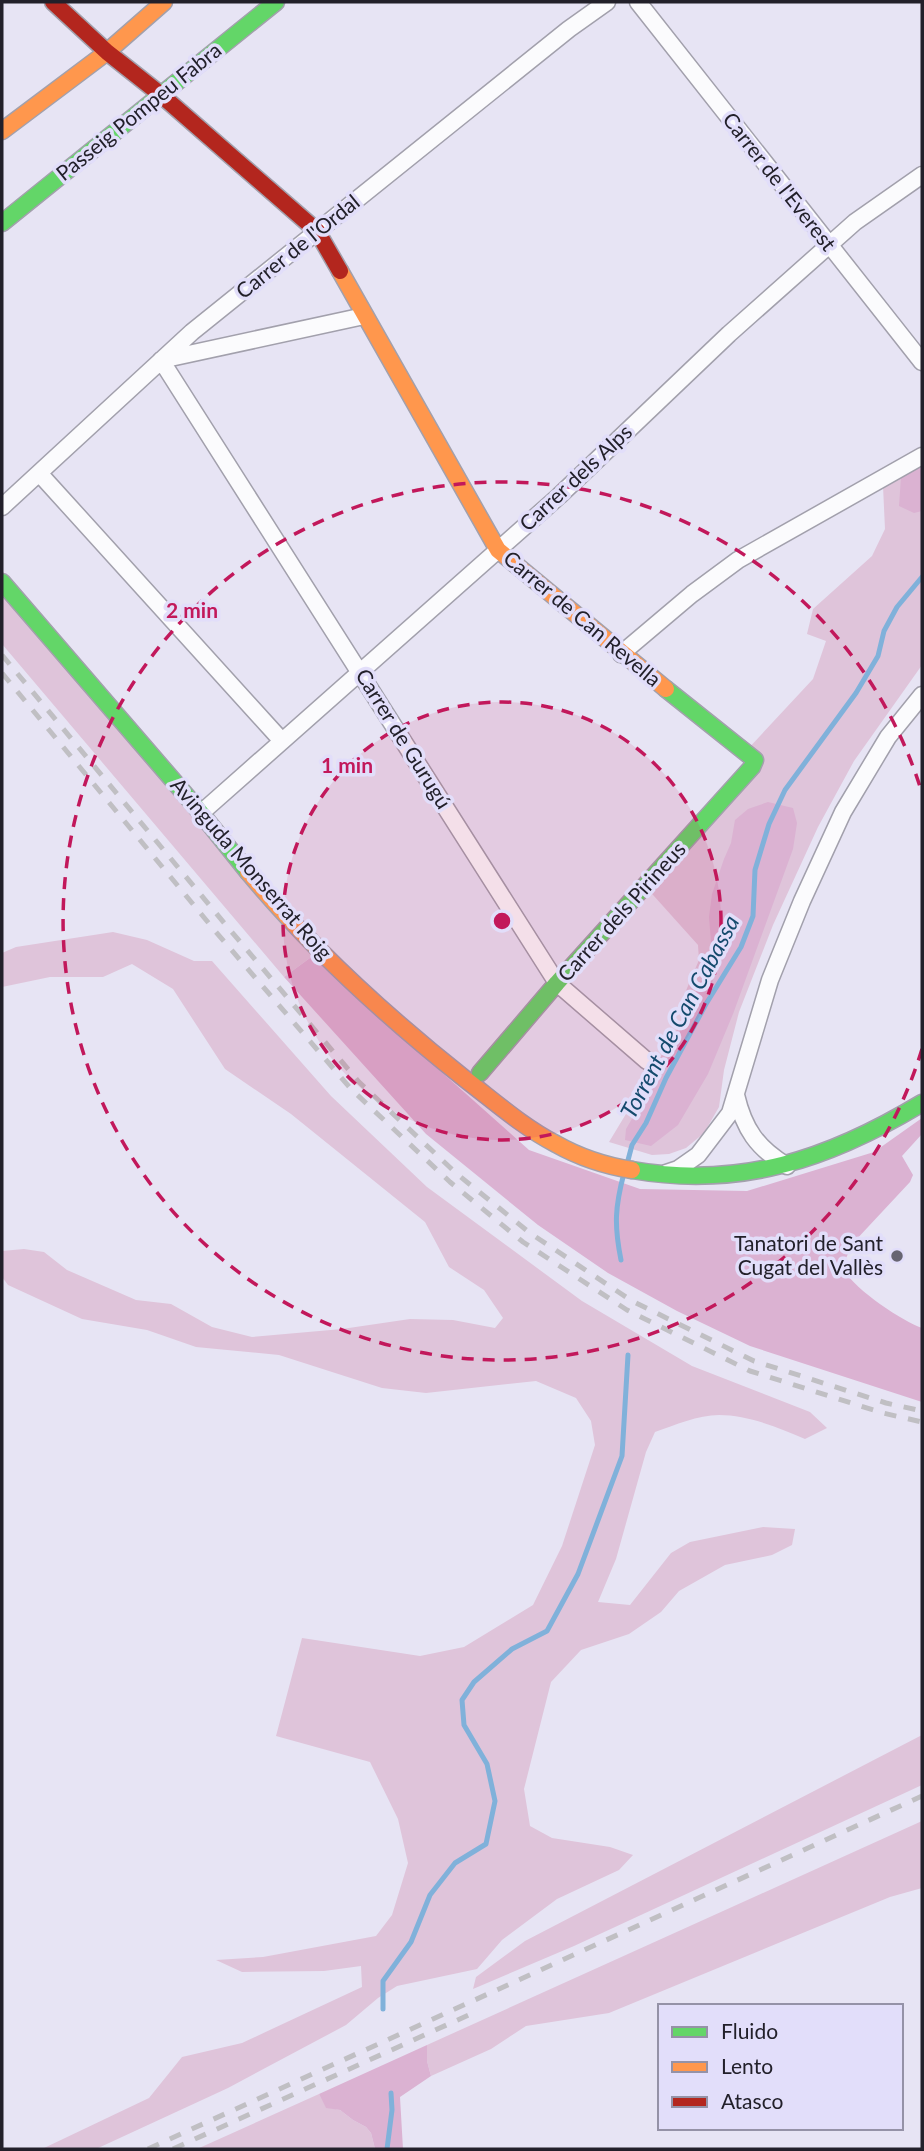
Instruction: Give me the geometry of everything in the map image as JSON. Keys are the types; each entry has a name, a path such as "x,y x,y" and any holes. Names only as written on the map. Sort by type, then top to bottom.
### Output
{"street":[{"name":"Carrer de Can Revella","path":"53,2 107,52 160,94 317,231 498,550 621,654 746,751"},
{"path":"2,131 107,52 164,2"},
{"name":"Passeig Pompeu Fabra","path":"2,223 276,2"},
{"name":"Carrer de l'Ordal","path":"2,507 161,360 317,231 569,29 607,2"},
{"name":"Carrer de l'Everest","path":"638,2 922,362"},
{"name":"Carrer dels Alps","path":"201,813 559,496 729,334 855,222 922,176"},
{"path":"161,360 364,316"},
{"name":"Carrer de Gurugú","path":"161,360 557,983 647,1061"},
{"path":"621,654 692,594 738,560 922,456"},
{"path":"39,473 282,741"},
{"name":"Avinguda Monserrat Roig","path":"2,582 201,813 266,893 339,968 412,1036 543,1138 599,1161 652,1174 690,1177 759,1172 837,1150 922,1103"},
{"path":"652,1174 678,1169 698,1155 730,1113 770,980 802,901 843,812 888,737 922,695"},
{"name":"Carrer dels Pirineus","path":"480,1073 557,983 752,767 755,760 746,751"},
{"path":"736,1093 741,1114 759,1146 787,1166"}],"shaded area":[{"path":"922,457 922,665 854,761 818,827 773,925 739,1012 724,1070 719,1107 704,1133 686,1148 669,1154 652,1155 609,1142 693,1003 685,993 699,960 698,945 645,886 752,767 746,751 813,679 826,641 807,634 813,609 872,556 885,529 883,486"},
{"path":"922,461 922,511 914,513 899,506 901,477"},
{"path":"2,593 314,955 284,977 2,644"},
{"path":"768,802 793,808 797,823 793,849 733,1014 708,1074 678,1125 651,1146 625,1140 626,1129 670,1054 712,954 709,917 712,894 731,843 735,820 748,809"},
{"path":"113,932 147,940 194,961 212,961 331,1096 427,1187 582,1301 692,1366 810,1412 827,1428 805,1439 752,1420 711,1415 655,1432 646,1452 616,1559 598,1602 630,1605 671,1553 690,1542 763,1527 795,1529 792,1545 772,1555 725,1565 679,1591 661,1612 629,1634 581,1650 551,1682 524,1789 530,1826 552,1838 610,1847 633,1855 619,1870 557,1899 502,1940 477,1969 397,1986 346,2025 228,2088 96,2149 42,2149 149,2098 182,2057 242,2043 362,1987 361,1966 324,1971 242,1972 216,1960 263,1957 376,1936 392,1915 408,1863 398,1819 370,1762 276,1736 302,1638 420,1656 464,1647 533,1605 562,1546 595,1445 591,1421 576,1398 536,1381 426,1393 382,1388 279,1355 196,1347 147,1330 82,1319 8,1285 2,1277 2,1251 24,1249 44,1252 67,1270 136,1300 171,1304 212,1327 252,1337 342,1329 410,1319 453,1320 495,1328 503,1318 484,1290 449,1267 425,1222 291,1114 225,1069 173,989 132,964 103,977 50,977 2,987 2,953 16,947"},
{"path":"314,955 327,970 529,1150 640,1189 747,1191 874,1152 922,1118 922,1134 902,1156 913,1175 910,1182 854,1242 842,1266 865,1293 922,1328 922,1402 750,1346 677,1311 608,1273 538,1225 426,1134 284,977"},
{"path":"922,1735 922,1785 574,1946 473,1989 476,1977 525,1941"},
{"path":"922,1821 922,1888 890,1897 609,2013 526,2026 491,2049 431,2076 427,2045"},
{"path":"427,2045 431,2076 400,2097 403,2149 375,2149 371,2133 366,2127 340,2110 326,2108 319,2094"},
{"path":"319,2094 326,2107 340,2110 366,2127 371,2133 375,2149 197,2149"}],"waterway":[{"name":"Torrent de Can Cabassa","path":"627,1164 632,1145 646,1123 666,1078 741,947 753,916 755,870 769,824 785,790 856,693 878,656 884,631 897,607 922,577"},
{"path":"621,1260 616,1216 624,1173"},
{"path":"383,2009 383,1981 411,1942 430,1895 455,1863 486,1844 495,1801 487,1764 464,1725 462,1700 474,1682 512,1649 547,1631 578,1574 622,1456 628,1355"},
{"path":"387,2149 392,2110 391,2093"}],"railway":[{"path":"2,655 359,1082 457,1174 530,1233 632,1301 754,1361 886,1403 922,1411"},
{"path":"2,673 216,932 351,1089 450,1182 523,1242 627,1310 750,1371 883,1413 922,1422"},
{"path":"148,2149 922,1796"},
{"path":"173,2149 473,2013"}],"traffic: fast":[{"path":"2,223 276,2"},
{"path":"2,582 196,807 248,872"},
{"path":"480,1073 557,983 752,767 755,760 666,689"},
{"path":"632,1170 672,1175 710,1175 783,1165 853,1140 922,1103"}],"traffic: slow":[{"path":"2,131 107,52 164,2"},
{"path":"340,271 498,550 666,689"},
{"path":"248,872 298,928 351,981 407,1031 498,1105 532,1130 565,1149 593,1160 632,1170"}],"traffic: jam":[{"path":"53,2 107,52 160,94 317,231 340,271"}],"place":[{"name":"Tanatori de Sant Cugat del Vallès","path":"897,1256"}]}
